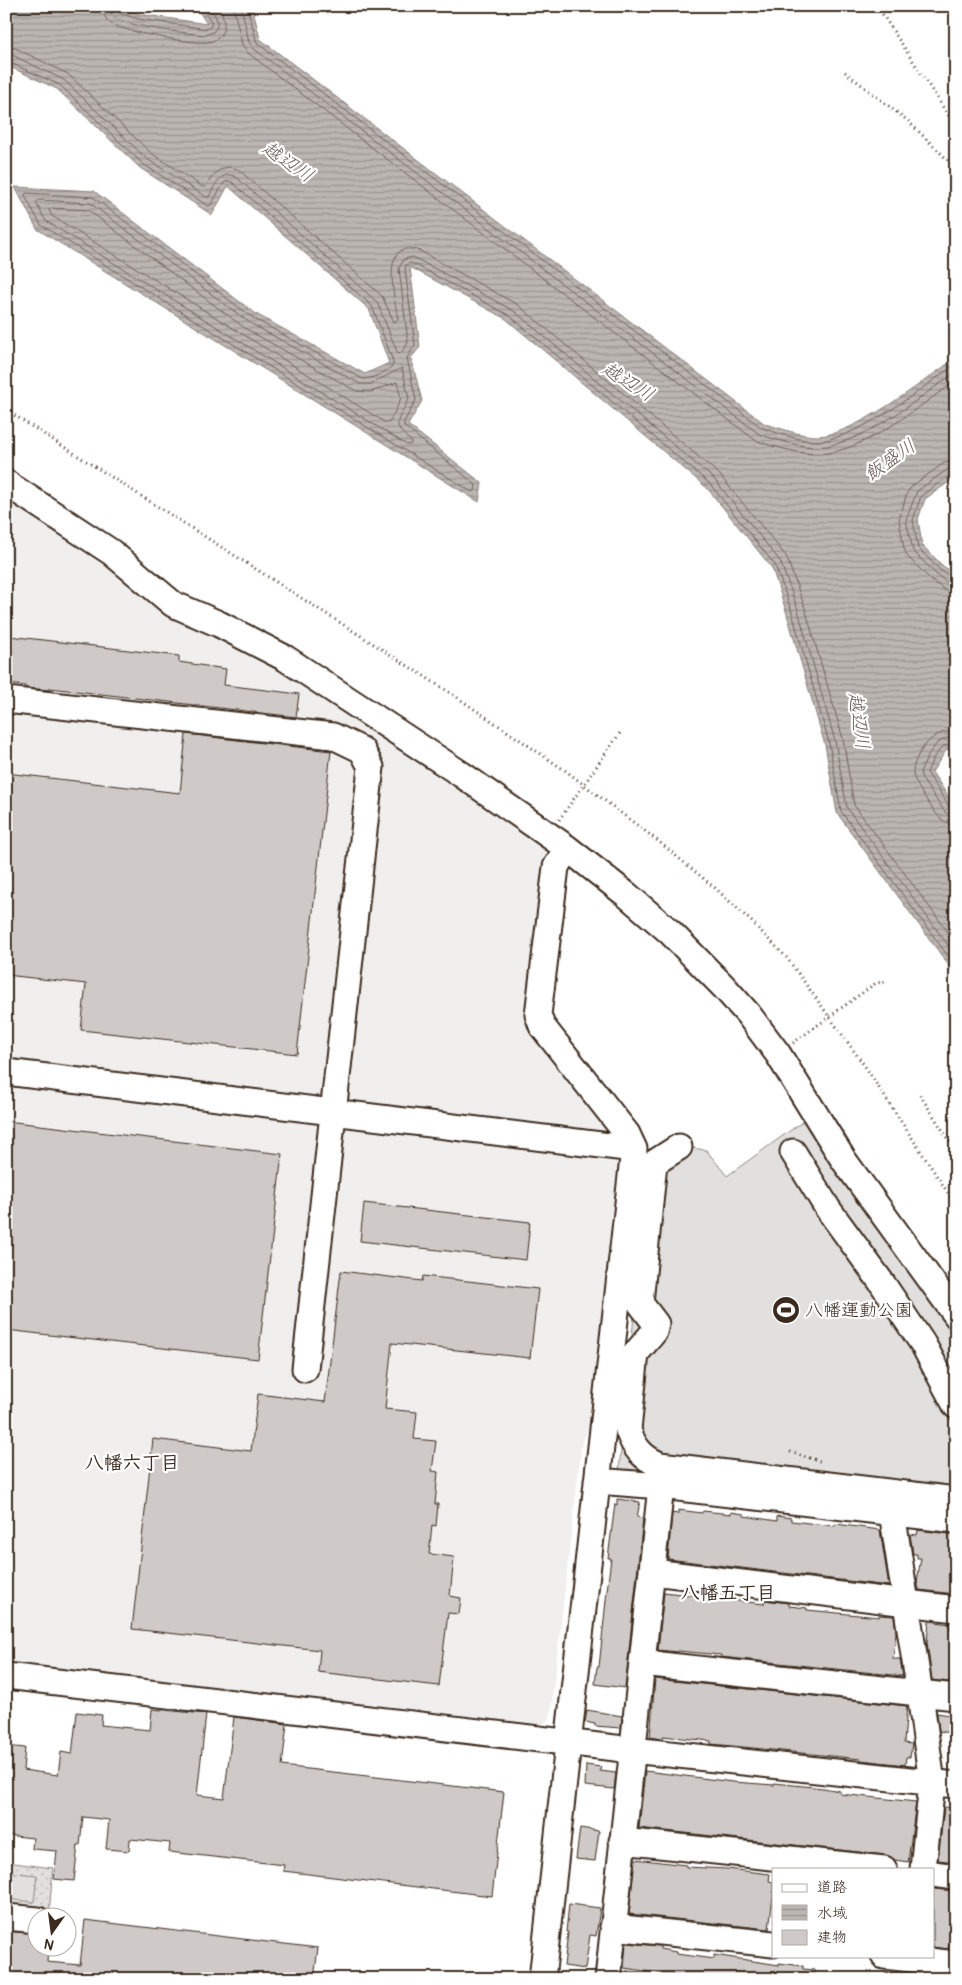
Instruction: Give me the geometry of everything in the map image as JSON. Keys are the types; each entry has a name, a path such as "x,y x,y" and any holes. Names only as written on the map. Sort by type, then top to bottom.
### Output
{"street":[{"path":"6,482 111,552 173,604 219,624 285,658 461,774 567,848 619,888 670,932 748,1014 778,1054 843,1159 956,1315"},
{"path":"6,700 332,736 362,750 371,767 305,1369"},
{"path":"567,848 556,867 538,1015 542,1026 627,1134 640,1158 640,1303 656,1324 654,1332 636,1353 628,1430 631,1440 648,1460 660,1465 946,1509"},
{"path":"6,1072 333,1111 640,1158 679,1147"},
{"path":"793,1152 828,1209 882,1283 922,1344 956,1406"},
{"path":"542,1979 597,1481 640,1158"},
{"path":"597,1481 661,1486 892,1512 946,1509"},
{"path":"608,1979 661,1486"},
{"path":"892,1512 920,1694 944,1784 922,1868"},
{"path":"653,1572 956,1609"},
{"path":"642,1663 956,1697"},
{"path":"6,1676 632,1750 944,1784"},
{"path":"622,1841 875,1868"},
{"path":"934,1874 956,1876"},
{"path":"6,1916 28,1919"},
{"path":"613,1927 772,1944"},
{"path":"890,1958 912,1965 956,1964"}],"path":[{"path":"877,6 956,127"},
{"path":"956,54 954,57 956,62"},
{"path":"845,72 908,121 956,168"},
{"path":"6,410 449,692 584,785 658,841 751,921 788,958 864,1065 956,1205"},
{"path":"557,822 620,733"},
{"path":"790,1045 876,983 885,982"},
{"path":"920,1094 956,1150"}],"shaded area":[{"path":"6,494 281,667 542,843 548,855 528,1017 623,1147 590,1428 582,1441 550,1718 541,1726 6,1666"},
{"name":"八幡運動公園","path":"809,1117 918,1279 956,1341 956,1511 619,1471 648,1170 692,1148 706,1150 727,1176"},
{"path":"6,1862 53,1868 50,1908 28,1908 28,1913 6,1910"},
{"path":"6,1872 37,1875 34,1902 6,1899"}],"water":[{"path":"6,6 115,6 139,14 207,24 198,10 191,6 252,6 260,39 765,424 811,436 832,434 869,417 956,358 956,477 925,499 918,519 922,545 943,566 956,575 956,757 947,749 932,772 956,808 956,981 947,963 837,813 825,745 772,568 707,488 506,319 410,267 420,347 411,358 422,401 408,425 482,483 479,502 37,229 15,187 94,191 256,314 365,374 389,363 369,309 228,186 212,215 140,168 57,89 6,65"}],"building":[{"path":"9,636 179,656 179,662 226,669 224,685 299,694 296,717 50,688 50,690 25,688 25,686 6,684 6,643 8,644"},
{"path":"186,734 331,751 297,1054 81,1030 86,984 6,975 6,773 180,793"},
{"path":"6,1121 282,1154 258,1359 6,1330"},
{"path":"364,1203 530,1222 526,1260 360,1241"},
{"path":"341,1271 422,1281 423,1276 538,1289 530,1358 392,1343 385,1409 417,1412 414,1439 436,1441 432,1471 438,1472 435,1504 438,1504 436,1526 432,1525 429,1554 454,1557 450,1596 461,1598 459,1614 448,1613 439,1686 318,1672 320,1650 132,1629 153,1439 251,1451 258,1394 325,1402"},
{"path":"617,1499 640,1502 637,1517 643,1518 625,1688 595,1684 597,1667 599,1667 611,1558 608,1558"},
{"path":"678,1510 702,1513 703,1511 731,1514 731,1512 777,1521 777,1516 791,1518 791,1521 835,1526 836,1524 880,1530 889,1586 668,1559 672,1513 678,1514"},
{"path":"918,1530 956,1535 956,1594 919,1590 917,1581 921,1558 917,1558 917,1554 913,1554 910,1534 917,1535"},
{"path":"664,1592 764,1604 764,1600 789,1603 789,1606 807,1608 807,1610 879,1617 879,1615 894,1616 896,1632 893,1659 900,1659 903,1676 721,1657 721,1655 658,1650"},
{"path":"929,1621 950,1624 950,1629 956,1629 956,1643 950,1682 932,1680 927,1642"},
{"path":"655,1679 907,1706 904,1743 912,1744 910,1757 906,1757 905,1765 711,1744 711,1741 663,1736 663,1739 650,1737"},
{"path":"152,1709 206,1714 197,1795 224,1798 234,1717 287,1724 282,1766 504,1792 492,1896 283,1871 284,1865 169,1852 170,1843 130,1839 129,1851 106,1849 109,1820 83,1817 74,1881 54,1879 57,1851 32,1849 33,1838 6,1835 6,1746 25,1748 23,1770 58,1775 61,1752 72,1754 77,1712 102,1715 101,1725 150,1730"},
{"path":"587,1710 622,1716 621,1728 595,1726 595,1724 585,1722"},
{"path":"937,1713 956,1716 956,1734 939,1731"},
{"path":"586,1765 601,1767 600,1771 616,1773 614,1789 585,1786"},
{"path":"645,1771 733,1782 774,1785 774,1783 823,1788 840,1791 840,1794 916,1802 908,1862 895,1860 886,1855 639,1828"},
{"path":"944,1807 956,1808 956,1862 938,1860"},
{"path":"580,1828 599,1831 595,1861 576,1859"},
{"path":"635,1859 686,1865 686,1867 770,1874 769,1881 772,1882 769,1929 629,1914"},
{"path":"934,1889 956,1891 956,1944 949,1944 948,1949 934,1947"},
{"path":"569,1904 600,1908 596,1936 590,1935 585,1969 564,1966"},
{"path":"85,1920 318,1948 314,1979 6,1979 6,1931 28,1933 28,1958 47,1958 47,1962 80,1965"},
{"path":"626,1943 660,1946 660,1949 676,1952 676,1954 714,1959 714,1955 779,1965 779,1963 803,1966 803,1969 815,1970 815,1979 706,1977 706,1979 699,1979 624,1968"}],"place":[{"name":"八幡運動公園","path":"786,1310"}],"district":[{"name":"八幡六丁目","path":"132,1463"},
{"name":"八幡五丁目","path":"728,1593"}],"water label":[{"name":"越辺川","path":"288,162"},
{"name":"越辺川","path":"628,382"},
{"name":"飯盛川","path":"890,460"},
{"name":"越辺川","path":"859,721"}]}
